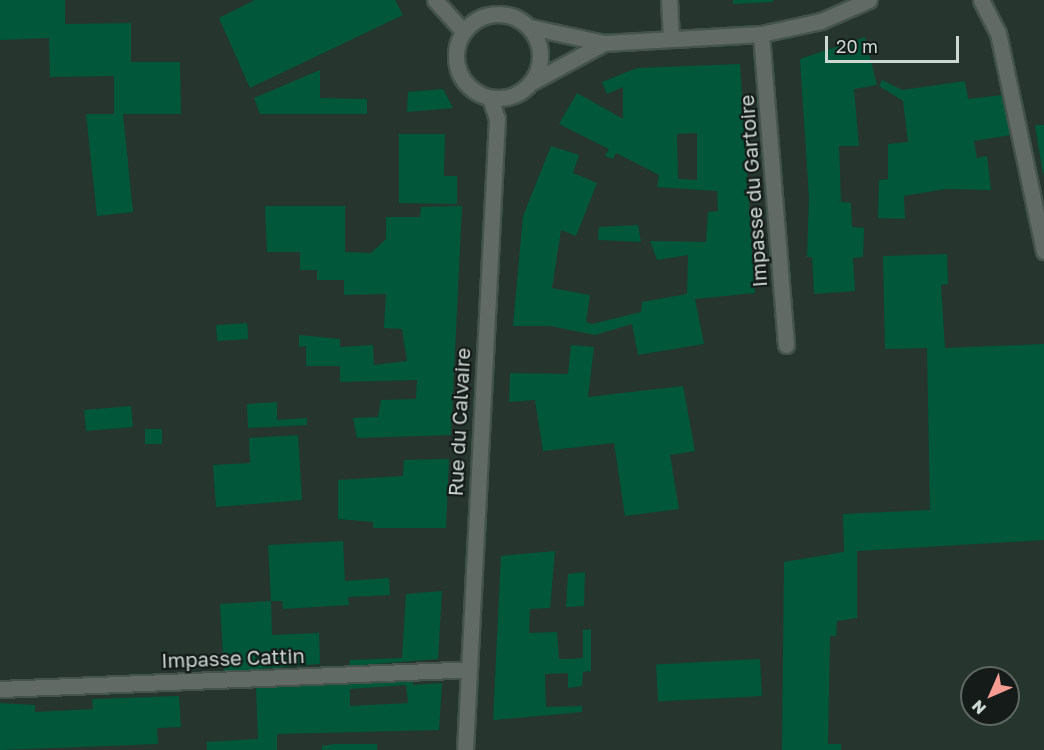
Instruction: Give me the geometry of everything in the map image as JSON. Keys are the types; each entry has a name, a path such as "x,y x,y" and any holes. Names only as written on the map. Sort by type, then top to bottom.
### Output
{"street":[{"path":"435,0 463,31"},
{"path":"669,0 671,38"},
{"path":"604,43 531,83 520,93 490,98 462,79 456,64 463,31 474,20 496,13 517,18 530,27 604,43 761,34 821,21 869,0"},
{"path":"981,0 998,33 1044,250"},
{"path":"530,27 541,55 531,83"},
{"name":"Impasse du Gartoire","path":"761,34 786,345"},
{"name":"Rue du Calvaire","path":"465,750 497,119 490,98"},
{"name":"Impasse Cattin","path":"0,689 468,669"}],"building":[{"path":"0,0 65,0 65,24 131,23 131,62 180,62 181,114 123,114 133,212 97,216 86,114 114,114 114,76 50,77 49,38 0,40"},
{"path":"255,0 395,0 403,15 250,88 219,18"},
{"path":"733,0 773,0 773,2 733,4"},
{"path":"865,37 877,85 854,89 859,146 839,146 841,201 835,201 851,203 852,227 864,228 863,257 853,258 855,291 814,294 812,257 807,257 809,198 800,59"},
{"path":"740,64 755,293 695,299 704,344 638,355 632,324 595,335 550,326 513,326 523,216 551,146 579,155 573,173 597,183 576,236 561,230 552,288 590,295 586,322 592,324 641,312 642,302 687,294 688,255 657,260 650,241 706,242 708,212 718,211 717,191 657,187 659,175 616,153 613,159 605,156 609,149 559,124 577,93 623,119 623,87 607,94 602,82 637,68","holes":["697,133 697,180 678,179 677,134"]},
{"path":"320,70 320,98 367,99 367,114 260,114 254,98"},
{"path":"882,80 902,90 965,81 968,99 1002,95 1011,135 974,141 977,158 987,156 991,190 946,189 904,196 905,219 878,218 879,180 888,179 888,144 908,142 903,101 879,86"},
{"path":"443,89 453,108 407,112 408,92"},
{"path":"1035,125 1044,125 1043,174"},
{"path":"399,134 445,134 444,176 457,176 457,204 399,203"},
{"path":"265,206 345,206 345,252 371,253 386,239 386,217 420,217 421,207 462,206 451,435 357,438 353,418 378,417 381,400 416,399 417,380 340,382 340,366 306,366 306,346 299,347 299,335 340,339 340,347 373,345 374,365 407,361 402,329 384,328 386,294 344,295 344,280 317,280 317,270 300,270 300,252 267,252"},
{"path":"638,225 641,242 598,240 599,227"},
{"path":"947,254 948,284 941,285 945,348 1044,344 1044,540 857,551 857,618 837,621 836,636 830,636 828,744 841,744 841,750 782,750 784,562 844,552 843,514 930,510 927,348 885,349 883,256"},
{"path":"247,323 248,339 217,341 216,325"},
{"path":"571,345 594,347 588,397 683,386 695,451 670,455 679,509 625,516 614,443 543,451 535,400 509,402 510,373 568,374"},
{"path":"277,402 277,420 307,418 307,425 248,428 247,404"},
{"path":"131,406 133,427 86,431 84,410"},
{"path":"145,429 162,429 162,444 145,444"},
{"path":"298,435 302,500 216,507 213,465 250,463 249,438"},
{"path":"449,459 446,528 373,528 373,522 338,519 338,480 403,476 404,460"},
{"path":"343,541 345,581 389,578 390,595 348,597 349,605 283,609 282,601 271,601 268,545"},
{"path":"555,551 550,608 530,609 529,633 557,632 559,659 569,659 583,658 583,630 591,629 591,671 583,672 582,686 568,688 568,673 545,674 546,707 582,706 582,712 493,720 501,556"},
{"path":"585,572 584,606 566,607 568,574"},
{"path":"442,591 438,659 349,666 350,660 402,658 406,594"},
{"path":"271,601 272,635 319,633 320,664 224,672 220,604"},
{"path":"760,659 762,696 658,701 656,664"},
{"path":"413,677 413,685 442,683 439,730 277,734 277,750 207,750 207,742 258,739 256,686","holes":["406,685 408,703 350,706 350,689"]},
{"path":"179,696 181,727 157,728 158,744 0,750 0,703 35,705 35,712 93,709 92,699"},
{"path":"377,744 377,750 322,750 322,746"}]}
